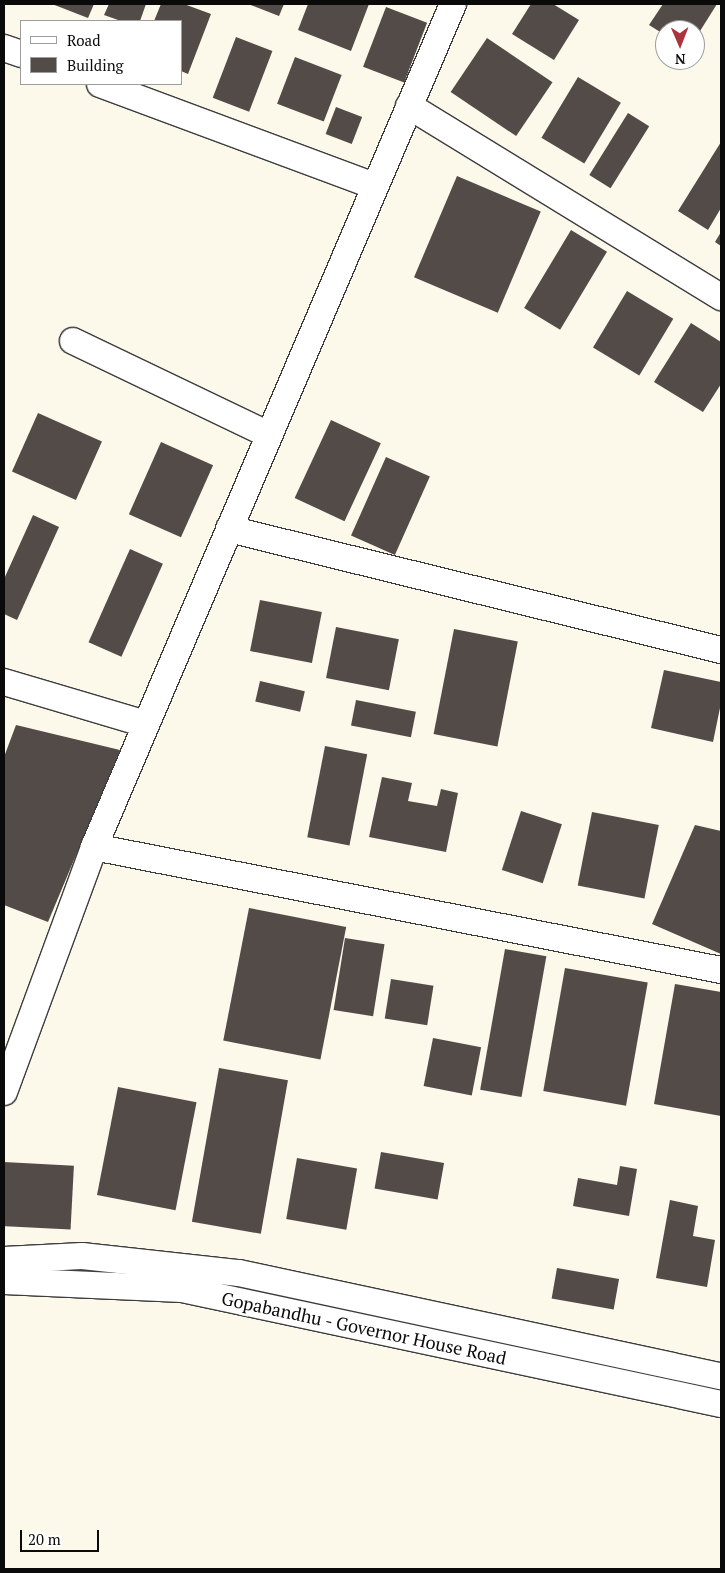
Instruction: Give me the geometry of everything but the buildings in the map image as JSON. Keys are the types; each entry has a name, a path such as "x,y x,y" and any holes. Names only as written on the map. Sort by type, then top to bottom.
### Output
{"street":[{"path":"4,1092 94,847 453,4"},
{"path":"4,48 20,54"},
{"path":"103,85 375,186"},
{"path":"409,106 721,297"},
{"path":"73,341 269,435"},
{"path":"229,529 721,650"},
{"path":"4,682 146,724"},
{"path":"94,847 721,970"},
{"name":"Gopabandhu - Governor House Road","path":"4,1260 82,1256 239,1273 658,1365 721,1376"},
{"name":"Gopabandhu - Governor House Road","path":"4,1281 182,1289 721,1404"}]}
